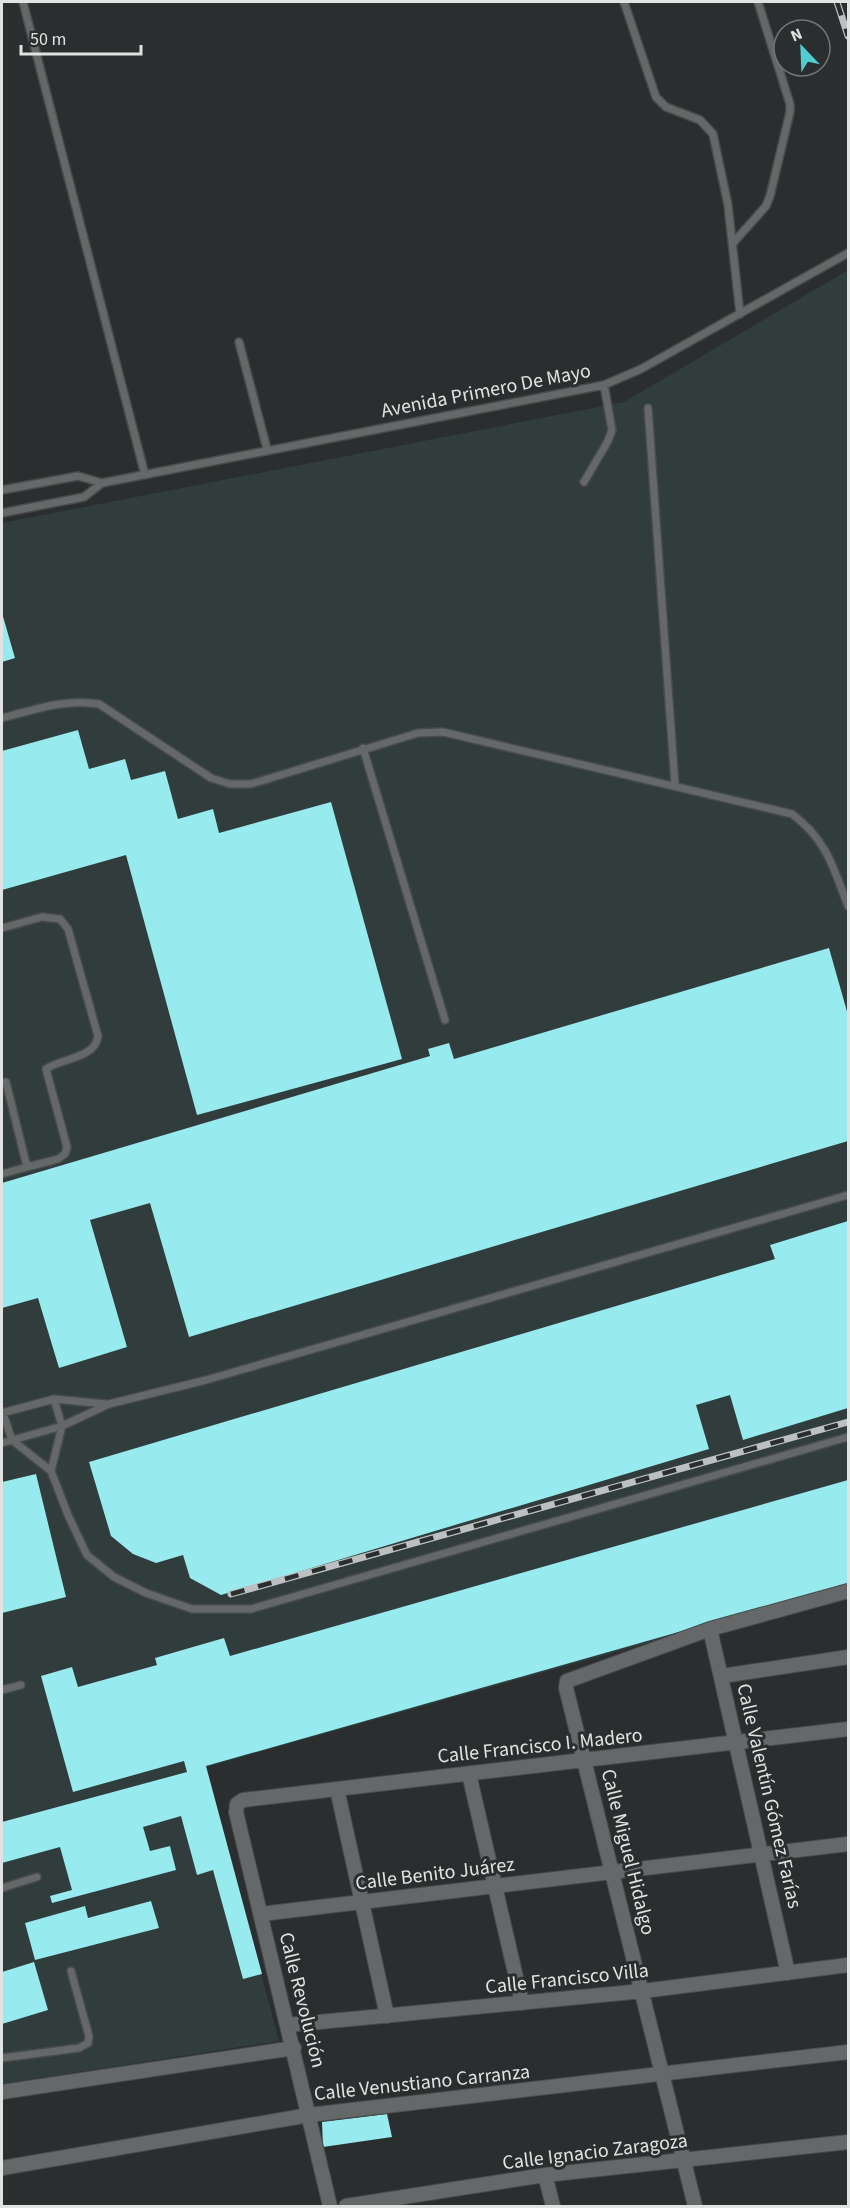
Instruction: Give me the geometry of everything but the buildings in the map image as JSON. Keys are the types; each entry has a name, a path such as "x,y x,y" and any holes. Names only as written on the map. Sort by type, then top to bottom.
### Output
{"street":[{"path":"710,1629 849,1591"},
{"name":"Calle Valentín Gómez Farías","path":"710,1629 738,1744 788,1973"},
{"name":"Calle Miguel Hidalgo","path":"695,2206 665,2076 566,1688 567,1682 710,1629"},
{"path":"722,1676 849,1657"},
{"name":"Calle Francisco I. Madero","path":"237,1804 243,1800 738,1744 849,1729"},
{"path":"469,1774 522,2003"},
{"path":"337,1789 387,2016"},
{"name":"Calle Revolución","path":"237,1804 236,1812 330,2206"},
{"path":"613,1872 849,1844"},
{"name":"Calle Benito Juárez","path":"261,1914 613,1872"},
{"name":"Calle Francisco Villa","path":"288,2025 643,1991 849,1965"},
{"path":"2,2092 294,2048"},
{"name":"Calle Venustiano Carranza","path":"2,2168 309,2115 665,2076 849,2052"},
{"name":"Calle Ignacio Zaragoza","path":"346,2206 545,2175 849,2142"},
{"path":"545,2175 553,2206"}],"lane":[{"path":"23,2 145,475"},
{"path":"624,2 656,97 666,107 700,120 713,134 728,205 740,314"},
{"path":"733,243 766,206 790,112 790,104 758,2"},
{"name":"Avenida Primero De Mayo","path":"2,490 78,476 102,483 604,385 641,369 849,253"},
{"path":"239,342 267,449"},
{"path":"584,482 612,430 604,385"},
{"path":"648,408 675,785"},
{"name":"Avenida Primero De Mayo","path":"2,513 84,498 102,483"},
{"path":"2,718 80,700 99,704 211,778 230,784 251,784 418,733 443,732 792,814 810,827 825,846 849,906"},
{"path":"363,748 445,1020"},
{"path":"2,928 42,917 60,918 68,929 98,1036 97,1044 91,1051 54,1063 46,1069 67,1147 65,1154 58,1159 2,1174"},
{"path":"6,1083 27,1167"},
{"path":"2,1443 62,1426 109,1404 206,1380 849,1195"},
{"path":"109,1404 54,1399 2,1413 12,1440 51,1471 87,1555 114,1577 146,1593 192,1609 250,1609 849,1437"},
{"path":"51,1471 62,1426 54,1399"},
{"path":"2,1690 21,1685"},
{"path":"2,1888 37,1877"},
{"path":"2,2058 79,2048 88,2043 89,2036 71,1971"}],"shaded area":[{"path":"848,270 848,1587 206,1767 279,2041 2,2084 2,523 624,402"}],"railway":[{"path":"837,2 848,36"},
{"path":"231,1594 848,1422"}]}
